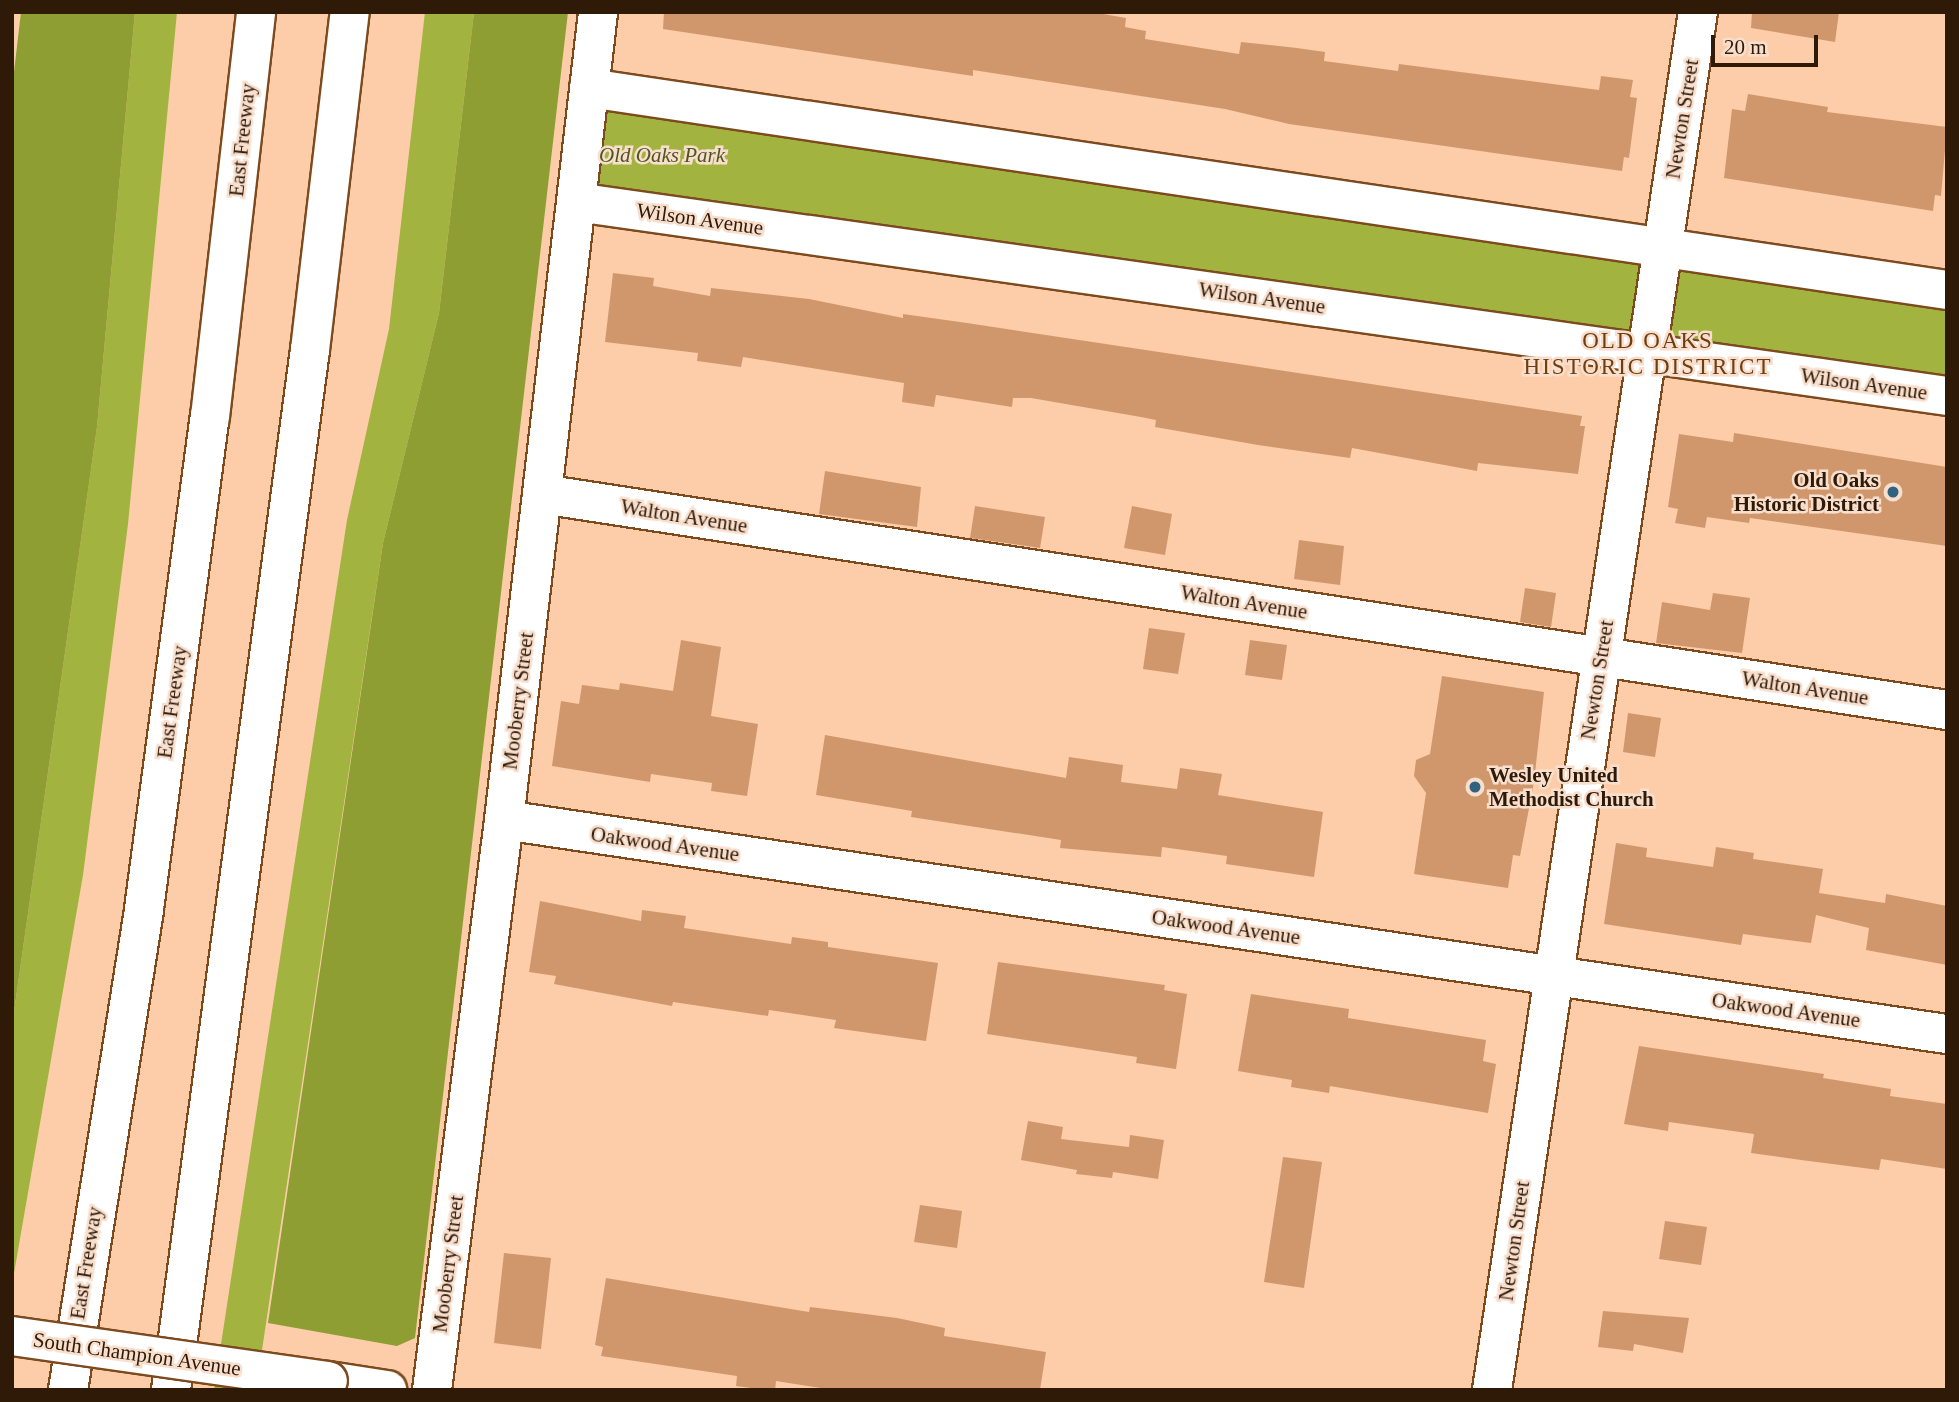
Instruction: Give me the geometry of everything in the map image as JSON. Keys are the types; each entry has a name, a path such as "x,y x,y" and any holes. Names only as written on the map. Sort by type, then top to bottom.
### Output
{"main road":[{"name":"East Freeway","path":"68,1390 146,896 210,417 256,12"},
{"path":"171,1390 309,364 351,12"},
{"name":"Mooberry Street","path":"432,1390 504,820 598,12"},
{"name":"Newton Street","path":"1492,1390 1551,976 1698,12"},
{"path":"589,88 1947,290"},
{"name":"Wilson Avenue","path":"576,201 1947,396"},
{"name":"Walton Avenue","path":"542,494 1947,710"},
{"name":"Oakwood Avenue","path":"504,820 1947,1034"},
{"name":"South Champion Avenue","path":"12,1336 387,1390"}],"green space":[{"path":"21,12 135,12 97,427 12,1026 12,89"},
{"path":"135,12 177,12 128,524 83,875 12,1285 12,1026 97,427"},
{"path":"425,12 474,12 439,313 383,543 256,1390 214,1390 347,520 389,329"},
{"path":"474,12 568,12 415,1338 397,1346 268,1323 383,543 439,313"},
{"name":"Old Oaks Park","path":"601,96 1947,299 1947,392 589,194"}],"building":[{"path":"664,12 1092,12 1126,18 1125,27 1146,31 1145,39 1239,54 1241,42 1325,52 1324,61 1398,71 1399,64 1599,90 1601,76 1633,80 1630,97 1637,98 1629,158 1624,157 1622,171 1289,124 1225,109 973,70 973,76 663,29"},
{"path":"1752,12 1839,12 1835,42 1751,28"},
{"path":"1748,94 1828,107 1827,112 1947,127 1941,196 1935,195 1933,211 1724,178 1732,109 1745,111"},
{"path":"613,273 654,278 653,286 710,296 711,288 809,299 903,318 903,314 967,323 1582,416 1580,426 1585,426 1578,474 1478,463 1477,471 1352,448 1350,458 1155,427 1156,420 1031,398 1013,398 1012,407 936,395 934,407 902,402 904,383 743,357 741,367 697,361 698,353 605,342"},
{"path":"1734,433 1947,467 1947,546 1750,518 1749,523 1707,517 1705,528 1675,523 1678,509 1668,507 1679,434 1733,442"},
{"path":"825,471 921,487 917,527 819,514"},
{"path":"975,506 1045,517 1040,548 970,538"},
{"path":"1132,506 1172,514 1165,555 1124,548"},
{"path":"1299,540 1344,546 1340,585 1294,579"},
{"path":"1525,588 1556,593 1551,627 1520,622"},
{"path":"1713,593 1750,598 1742,653 1656,643 1662,602 1710,610"},
{"path":"1149,628 1185,633 1178,674 1143,669"},
{"path":"681,640 721,647 711,716 758,724 747,796 711,791 712,783 651,774 650,782 552,766 561,701 579,704 582,685 619,690 620,683 673,691"},
{"path":"1250,640 1287,645 1282,680 1245,675"},
{"name":"Wesley United Methodist Church","path":"1442,676 1544,692 1534,782 1520,856 1513,855 1508,888 1414,874 1426,793 1414,776 1416,760 1430,754"},
{"path":"1628,713 1661,718 1655,757 1623,752"},
{"path":"825,735 1066,778 1069,757 1123,765 1121,782 1177,789 1180,768 1222,774 1218,795 1323,812 1314,877 1226,864 1227,856 1162,847 1161,857 1060,848 1061,840 911,817 912,811 816,795"},
{"path":"1616,843 1647,848 1646,857 1713,867 1716,847 1754,853 1753,859 1823,869 1819,893 1885,903 1886,894 1947,906 1947,965 1866,950 1869,928 1816,915 1811,943 1743,934 1741,945 1604,924"},
{"path":"540,901 641,921 642,910 686,916 684,928 791,944 792,937 828,942 828,947 938,963 926,1041 834,1028 836,1020 769,1010 768,1016 673,1002 672,1006 554,984 556,976 529,972"},
{"path":"998,962 1165,985 1164,990 1187,994 1176,1069 1136,1063 1137,1057 987,1034"},
{"path":"1251,994 1349,1009 1348,1018 1486,1040 1483,1061 1496,1064 1488,1113 1330,1086 1329,1093 1291,1087 1292,1080 1238,1071"},
{"path":"1639,1046 1824,1074 1823,1078 1891,1089 1890,1096 1947,1104 1947,1169 1881,1159 1879,1170 1801,1160 1751,1153 1754,1134 1669,1122 1668,1131 1624,1124"},
{"path":"1028,1121 1063,1127 1061,1139 1129,1147 1130,1135 1164,1140 1158,1179 1113,1172 1112,1178 1076,1174 1077,1170 1021,1160"},
{"path":"1283,1157 1322,1162 1304,1288 1264,1282"},
{"path":"920,1205 962,1211 957,1248 914,1242"},
{"path":"1665,1221 1707,1227 1701,1265 1659,1259"},
{"path":"504,1253 551,1258 541,1349 494,1343"},
{"path":"606,1278 809,1312 810,1307 897,1318 945,1328 944,1336 1046,1352 1040,1390 833,1390 776,1381 775,1390 765,1390 736,1386 737,1376 601,1356 603,1347 595,1345"},
{"path":"1603,1311 1689,1318 1683,1353 1634,1344 1633,1351 1598,1347"}],"place":[{"name":"Old Oaks Historic District","path":"1893,492"},
{"name":"Wesley United Methodist Church","path":"1475,787"}],"district":[{"name":"OLD OAKS HISTORIC DISTRICT","path":"1648,354"}]}
